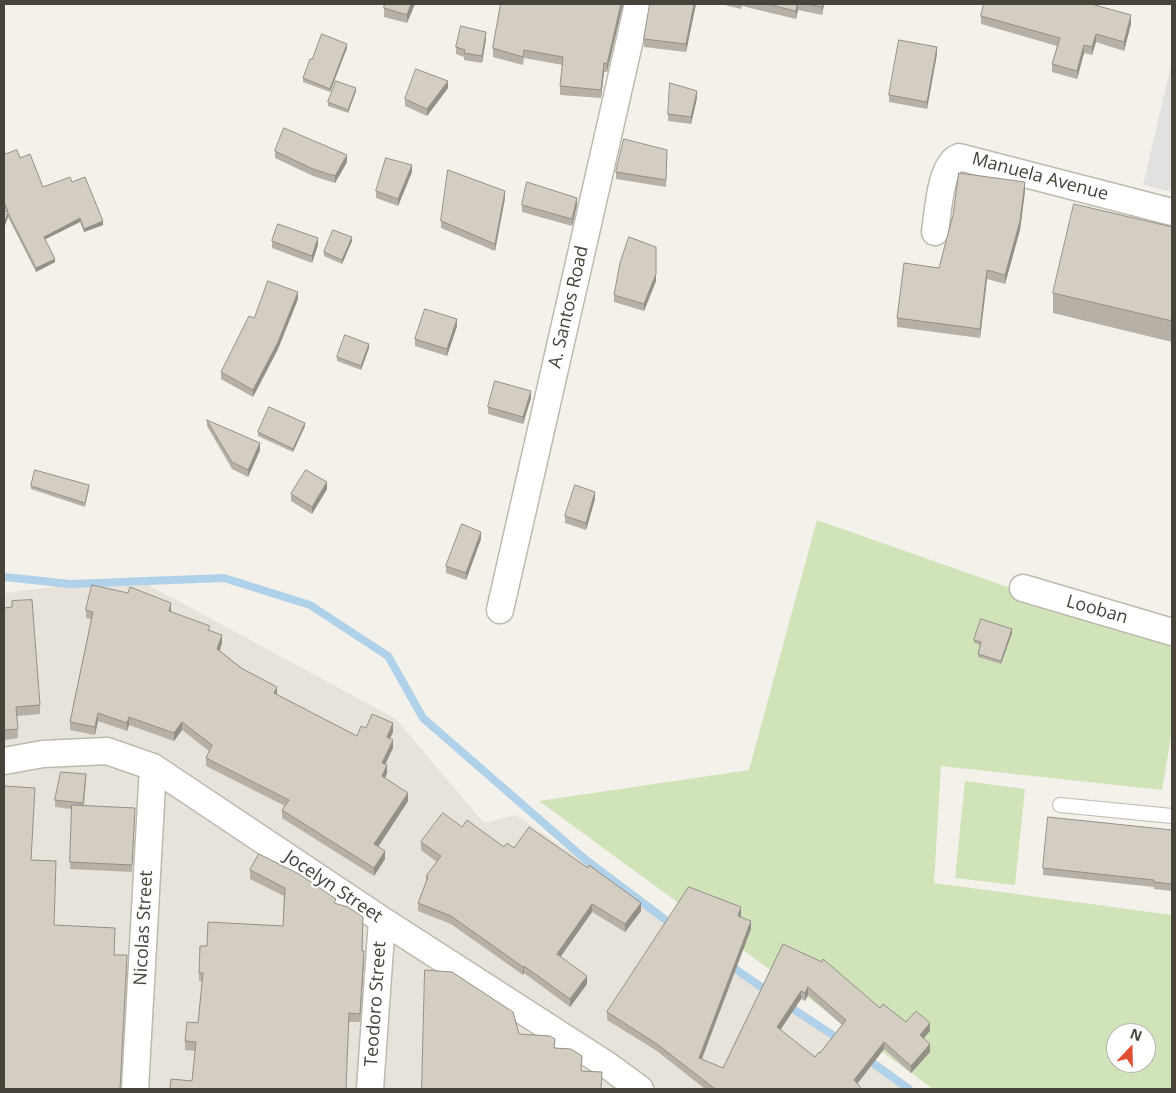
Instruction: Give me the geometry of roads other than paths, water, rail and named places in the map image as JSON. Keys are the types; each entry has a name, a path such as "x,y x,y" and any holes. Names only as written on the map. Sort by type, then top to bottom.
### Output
{"street":[{"name":"A. Santos Road","path":"500,610 638,4"},
{"name":"Manuela Avenue","path":"935,232 946,171 953,159 959,156 1172,212"},
{"name":"Looban","path":"1023,588 1172,632"},
{"name":"Jocelyn Street","path":"4,762 43,754 107,751 153,767 382,920 606,1077 640,1089"},
{"name":"Nicolas Street","path":"135,1089 153,767"},
{"name":"Teodoro Street","path":"370,1089 382,920"}],"lane":[{"path":"1060,805 1172,816"}],"waterway":[{"path":"4,577 70,584 224,578 310,605 388,656 423,718 586,860 675,927"},
{"path":"728,964 770,993"},
{"path":"787,1005 842,1041"},
{"path":"866,1058 909,1089"}]}
